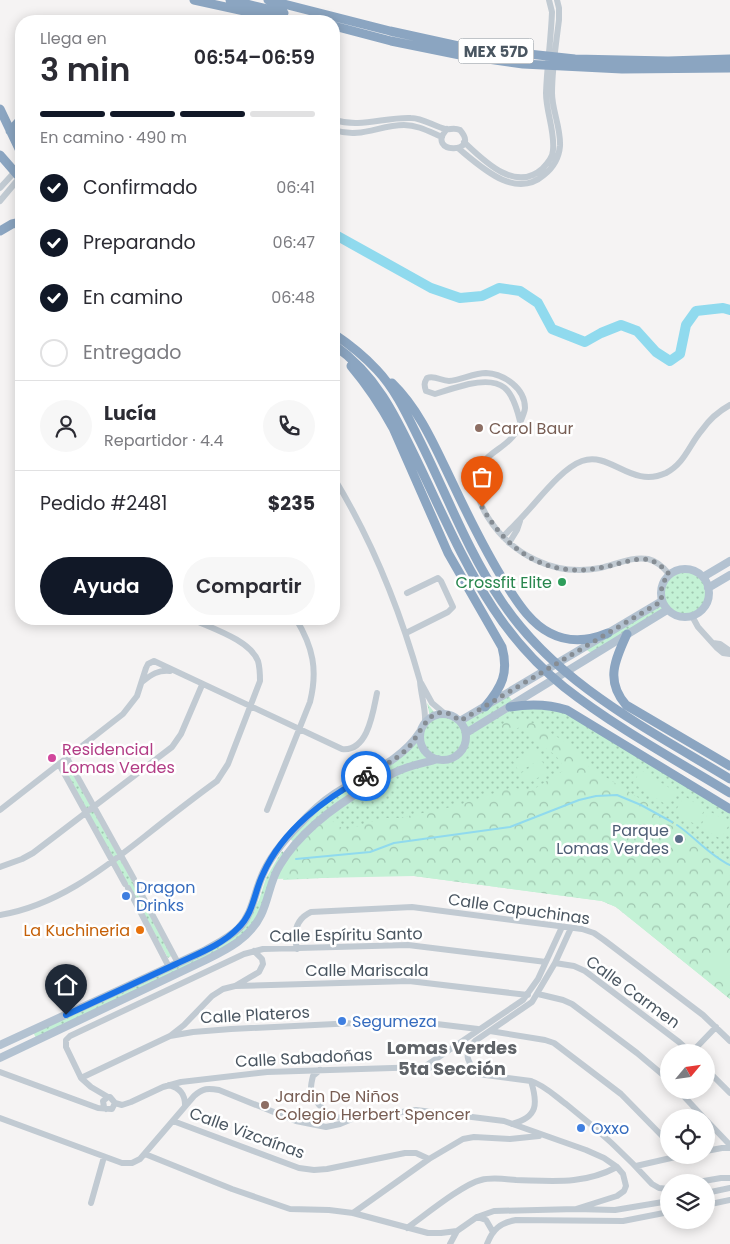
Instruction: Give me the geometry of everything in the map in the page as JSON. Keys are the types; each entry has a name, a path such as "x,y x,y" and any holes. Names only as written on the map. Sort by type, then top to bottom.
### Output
{"highway":[{"path":"194,0 262,15"},
{"path":"230,0 294,15"},
{"name":"MEX 57D","path":"268,0 327,15"},
{"name":"MEX 57D","path":"340,18 463,47 575,59 730,60"},
{"name":"MEX 57D","path":"340,28 391,41 460,55 523,64 622,69 730,68"},
{"path":"0,109 15,141"},
{"path":"10,131 15,125"},
{"path":"0,155 15,171"},
{"path":"0,231 15,223"},
{"path":"340,338 362,355 405,396 435,447 496,569 527,614 539,626 559,637 585,640 608,633"},
{"path":"340,351 358,366 384,397 473,576 494,609 540,666 564,687 618,724 730,793"},
{"path":"340,353 384,410 448,553 502,647 505,660 500,688 485,707"},
{"path":"378,371 402,404 484,574 503,604 531,639 578,683 630,718 730,779"},
{"path":"627,634 618,653 613,679 620,698 626,705 730,766"},
{"path":"512,706 543,705 567,710 730,809"}],"main road":[{"path":"703,577 730,561"},
{"path":"687,569 696,571 703,577 709,596 706,605 700,612 692,616 679,616 667,610 662,601 661,591 663,582 669,574 677,570 687,569"},
{"path":"708,588 730,575"},
{"path":"460,721 662,601"},
{"path":"466,733 667,610"},
{"path":"0,1045 210,948 231,935 240,927 251,910 264,870 279,847 316,808 334,794 398,756 413,744 424,723 433,716 444,713 450,714 460,721 466,733 465,744 459,754 449,759 438,759 396,772 359,792 325,816 294,846 279,866 261,915 252,928 239,941 206,960 0,1058"},
{"path":"420,732 423,747 429,755 438,759"},
{"path":"286,839 294,846"},
{"path":"279,847 288,854"},
{"path":"31,1031 35,1042"},
{"path":"21,1036 25,1046"}],"street":[{"path":"549,0 554,40"},
{"path":"464,142 492,166 512,177 521,178 537,173 550,160 554,142 549,94 559,8 556,0"},
{"path":"458,148 494,176 508,182 524,185 540,179 555,164 560,145 549,94"},
{"path":"340,121 355,124 385,119 414,118 447,129 453,127 460,130 464,135 464,142 458,148 452,150 446,148 443,143 442,137 447,129"},
{"path":"340,131 352,134 403,125 422,128 442,137"},
{"path":"0,188 15,172"},
{"path":"0,201 15,185"},
{"path":"520,421 510,394 502,386 494,382 485,381 449,388 436,394 426,391 425,382 427,378 432,376 447,381 484,373 496,374 507,379 521,394 525,407 524,414 515,434 510,440 490,454 481,465 477,478 478,498 482,507 492,524 509,543 540,563 561,568 588,570 630,560 648,559 658,564 669,574"},
{"path":"503,537 560,477 572,466 583,461 596,460 609,463 638,476 650,477 666,473 679,464 701,430 730,404"},
{"path":"340,489 364,532 387,581 406,633 426,699 424,723"},
{"path":"509,543 517,530 520,520"},
{"path":"406,633 448,612 453,607 445,588 438,578 407,593"},
{"path":"692,616 698,627 713,643 720,644 730,652"},
{"path":"0,915 50,900 87,879 121,855 217,780 228,764 260,681 258,660 252,652 239,641 205,625"},
{"path":"267,810 310,702 314,686 314,672 308,642 299,625"},
{"path":"0,810 123,714 131,705 142,682 146,668 152,662 156,662 342,750 357,745 365,734 370,723 377,694"},
{"path":"142,682 150,675 160,671 174,672"},
{"path":"0,866 22,859 33,853 164,754 177,742 202,685"},
{"path":"426,699 444,713"},
{"path":"67,758 136,881 178,963"},
{"path":"58,764 136,903 169,967"},
{"path":"136,903 144,898"},
{"name":"Calle Capuchinas","path":"297,949 294,939 296,929 300,920 311,912 412,907 571,928 594,933 703,1015 730,1041"},
{"path":"424,1067 454,1048 528,994 538,980 562,927"},
{"path":"477,1074 468,1062 467,1054 470,1047 475,1041 532,1002 556,963 571,928"},
{"name":"Calle Espíritu Santo","path":"82,1078 66,1047 66,1040 70,1036 254,951 263,949 408,945 546,962"},
{"name":"Calle Plateros","path":"170,1036 184,1025 212,996 223,989 235,986 259,972 262,968 262,959 254,951"},
{"name":"Calle Carmen","path":"556,963 574,966 585,971 681,1044"},
{"name":"Calle Mariscala","path":"235,986 409,981 528,994"},
{"path":"538,994 572,1004 660,1072"},
{"name":"Calle Plateros","path":"170,1036 231,1029 396,1022 420,1022 478,1029"},
{"path":"699,1044 716,1027"},
{"path":"490,1031 554,1043 621,1094 660,1134"},
{"path":"115,1103 114,1099 90,1087 82,1078 170,1036"},
{"name":"Calle Sabadoñas","path":"106,1109 112,1109 115,1103 122,1105 131,1102 168,1085 267,1072 424,1067 531,1081 538,1083 551,1092 598,1129 652,1184 660,1188"},
{"path":"321,1069 313,1076 311,1087 314,1095 329,1114 340,1119 416,1110 485,1118 512,1124 541,1136 586,1150 617,1167 626,1180 624,1191 611,1198 576,1209"},
{"path":"0,1072 89,1105 106,1109"},
{"path":"715,1078 730,1093"},
{"path":"512,1124 524,1120 534,1109 536,1101 531,1081"},
{"path":"168,1085 182,1093 185,1098 185,1105"},
{"path":"0,1118 122,1163 132,1163 145,1154 185,1105 202,1089 219,1090 296,1121 314,1125 326,1127 352,1119"},
{"path":"106,1109 103,1101 108,1097"},
{"path":"686,1099 696,1109"},
{"name":"Calle Vizcaínas","path":"173,1121 299,1168 327,1169 405,1153 416,1153 429,1159"},
{"path":"715,1130 730,1147"},
{"path":"353,1213 429,1159 463,1139 474,1137 510,1139 541,1136"},
{"path":"715,1149 730,1147"},
{"path":"145,1154 290,1209 353,1213 428,1233 441,1234 457,1231 476,1218 494,1211 615,1210 660,1202"},
{"path":"91,1203 104,1157"},
{"path":"636,1166 660,1160"},
{"path":"407,1228 451,1196 480,1180 494,1178 565,1182 584,1180 604,1174 617,1167"},
{"path":"715,1179 730,1178"},
{"path":"715,1191 730,1188"},
{"path":"715,1202 730,1200"},
{"path":"487,1244 492,1232 505,1222 516,1220 623,1221 660,1214"},
{"path":"476,1218 486,1220 492,1232"},
{"path":"450,1244 457,1231"}],"green space":[{"path":"685,570 698,574 704,580 708,593 704,606 698,612 685,616 672,612 666,606 662,593 666,580 672,574"},
{"path":"662,601 667,610 594,655 584,648"},
{"path":"508,695 513,702 510,708 558,708 730,809 730,999 616,907 602,901 414,876 361,876 283,880 295,843 290,839 321,808 336,796 381,770 420,735 423,748 433,758 396,772 434,762 447,761 460,754 466,739 461,722"},
{"path":"427,703 438,717 451,718 459,724 463,732 460,749 446,759 436,757 430,753 423,743 423,731 430,720"},
{"path":"520,719 536,724 562,740 576,750 588,766 658,810 666,823 672,826 677,825 716,857 730,865 730,999 616,907 602,901 414,876 273,879 279,866 325,815 340,827 350,829 382,818 399,818 456,806 513,787 531,791 564,770 560,761 536,741 522,726 510,732 501,727 501,725 508,721"},
{"path":"534,748 541,759 519,772 513,761"},
{"path":"542,761 548,772 527,784 521,773"},
{"path":"69,767 173,955 168,958 64,770"},
{"path":"641,770 676,792 668,806 633,783"},
{"path":"684,796 705,809 696,825 675,812"},
{"path":"709,811 730,823 721,839 700,827"},
{"path":"282,851 285,854 261,913 240,940 37,1040 33,1032 205,953 249,919 259,900 266,878"},
{"path":"718,947 730,958 730,986 704,963"}],"waterway":[{"path":"340,237 431,288 460,298 482,296 499,288 520,291 538,303 552,329 585,342 621,325 637,331 656,352 670,361 680,354 686,325 696,311 723,308 730,310"},
{"path":"296,859 370,852 394,843 510,827 579,800 596,796 617,795 641,805 672,822"},
{"path":"677,825 716,857 730,865"}],"way so far":[{"path":"366,776 413,744 424,723 433,716 444,713 450,714 460,721 662,601 661,591 663,582 669,574 663,567 653,561 648,559 630,560 588,570 574,570 540,563 515,549 492,524 482,507"}],"place":[{"name":"Carol Baur","path":"479,428"},
{"name":"Crossfit Elite","path":"562,582"},
{"name":"Residencial Lomas Verdes","path":"52,758"},
{"name":"Parque Lomas Verdes","path":"679,839"},
{"name":"Dragon Drinks","path":"126,896"},
{"name":"La Kuchineria","path":"140,930"},
{"name":"Segumeza","path":"342,1021"},
{"name":"Jardin De Niños Colegio Herbert Spencer","path":"265,1105"},
{"name":"Oxxo","path":"581,1128"}],"district":[{"name":"Lomas Verdes 5ta Sección","path":"452,1057"}],"route":[{"path":"66,1015 204,951 231,935 240,927 251,910 262,875 283,842 316,808 334,794 366,776"}]}
